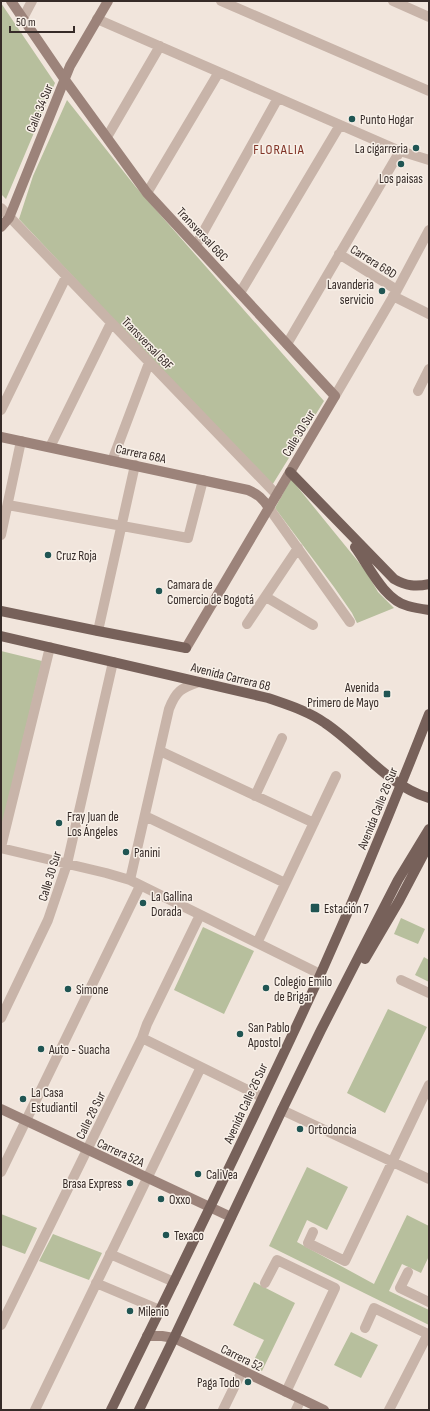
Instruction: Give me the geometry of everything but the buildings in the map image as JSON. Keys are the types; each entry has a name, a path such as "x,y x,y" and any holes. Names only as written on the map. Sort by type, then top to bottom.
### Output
{"main road":[{"path":"290,472 331,516 394,579 408,585 416,586 429,584"},
{"path":"331,516 387,592 397,601 407,606 429,610"},
{"name":"Avenida Carrera 68","path":"1,611 98,632 186,648"},
{"name":"Avenida Carrera 68","path":"1,636 268,698 305,712 326,723 393,780 408,790 429,798"},
{"name":"Avenida Calle 26 Sur","path":"111,1410 210,1207 320,974 366,870 429,714"},
{"path":"139,1410 321,1030 398,880 429,829"},
{"path":"321,1030 400,901 429,844"}],"street":[{"name":"Transversal 68C","path":"11,1 65,80 147,193 335,396"},
{"path":"22,18 32,1"},
{"name":"Calle 34 Sur","path":"1,227 70,66 108,1"},
{"path":"221,1 429,91"},
{"path":"393,1 429,17"},
{"path":"97,19 400,151 429,160"},
{"path":"107,137 160,46"},
{"path":"147,193 219,72"},
{"path":"196,245 278,98"},
{"path":"240,293 340,125"},
{"path":"287,344 338,254 400,151"},
{"name":"Transversal 68F","path":"1,208 5,217 66,277 277,495"},
{"name":"Calle 30 Sur","path":"186,648 395,293 429,230"},
{"name":"Carrera 68D","path":"338,254 429,314"},
{"path":"1,410 66,277"},
{"path":"50,447 111,323"},
{"path":"112,461 149,363"},
{"path":"418,391 429,369"},
{"name":"Carrera 68A","path":"1,437 248,490 261,497 269,508"},
{"path":"1,535 21,441"},
{"path":"98,632 135,466"},
{"path":"8,505 188,538 203,480"},
{"path":"269,508 350,622"},
{"path":"247,624 298,548"},
{"path":"266,597 313,625"},
{"path":"50,647 1,848 130,880 320,974"},
{"name":"Calle 30 Sur","path":"1,1018 48,920 67,864 113,662"},
{"path":"130,880 169,709 173,699 181,689 199,682"},
{"path":"255,796 282,738"},
{"path":"160,751 314,823"},
{"path":"257,943 336,776"},
{"path":"145,816 285,883"},
{"path":"1,1172 140,886"},
{"name":"Calle 28 Sur","path":"1,1325 142,1038 147,1024 200,915"},
{"path":"401,980 429,993"},
{"path":"142,1038 262,1097"},
{"path":"35,1410 201,1067"},
{"path":"313,1232 308,1243 345,1261 429,1085"},
{"name":"Carrera 52A","path":"1,1109 231,1217"},
{"path":"282,1110 429,1179"},
{"path":"110,1254 174,1282"},
{"path":"265,1284 277,1260 335,1288 286,1392"},
{"path":"408,1272 400,1288 429,1302"},
{"path":"96,1283 160,1310"},
{"path":"365,1328 374,1308 428,1334 389,1410"},
{"name":"Carrera 52","path":"147,1336 174,1338 324,1410"},
{"path":"223,1410 242,1371"},
{"path":"296,1410 301,1399"}],"green space":[{"path":"1,3 55,83 6,199 1,194"},
{"path":"67,100 135,186 324,401 271,487 19,219 33,176"},
{"path":"291,479 365,570 378,592 394,608 357,623 334,587 275,508"},
{"path":"1,651 42,661 1,830"},
{"path":"401,918 425,929 418,944 394,934"},
{"path":"203,927 254,951 224,1014 174,990"},
{"path":"424,957 429,960 429,982 415,975"},
{"path":"388,1009 427,1027 385,1113 347,1093"},
{"path":"307,1167 348,1187 327,1230 307,1220 297,1242 374,1284 407,1215 429,1226 429,1256 421,1273 402,1264 389,1291 429,1310 429,1325 269,1246"},
{"path":"1,1214 37,1228 25,1254 1,1245"},
{"path":"53,1234 102,1253 89,1280 39,1261"},
{"path":"254,1282 295,1303 262,1371 251,1366 264,1340 233,1325"},
{"path":"351,1332 378,1345 361,1378 334,1365"}],"place":[{"name":"Punto Hogar","path":"352,119"},
{"name":"La cigarreria","path":"416,148"},
{"name":"Los paisas","path":"401,164"},
{"name":"Lavanderia servicio","path":"382,291"},
{"name":"Cruz Roja","path":"48,555"},
{"name":"Camara de Comercio de Bogotá","path":"159,591"},
{"name":"Avenida Primero de Mayo","path":"387,694"},
{"name":"Fray Juan de Los Ángeles","path":"59,823"},
{"name":"Panini","path":"126,852"},
{"name":"La Gallina Dorada","path":"143,903"},
{"name":"Estación 7","path":"315,908"},
{"name":"Colegio Emilo de Brigar","path":"266,988"},
{"name":"Simone","path":"68,989"},
{"name":"San Pablo Apostol","path":"240,1034"},
{"name":"Auto - Suacha","path":"41,1049"},
{"name":"La Casa Estudiantil","path":"23,1099"},
{"name":"Ortodoncia","path":"300,1129"},
{"name":"CaliVea","path":"198,1174"},
{"name":"Brasa Express","path":"130,1183"},
{"name":"Oxxo","path":"161,1199"},
{"name":"Texaco","path":"166,1235"},
{"name":"Milenio","path":"130,1311"},
{"name":"Paga Todo","path":"248,1382"}],"district":[{"name":"FLORALIA","path":"279,149"}]}
